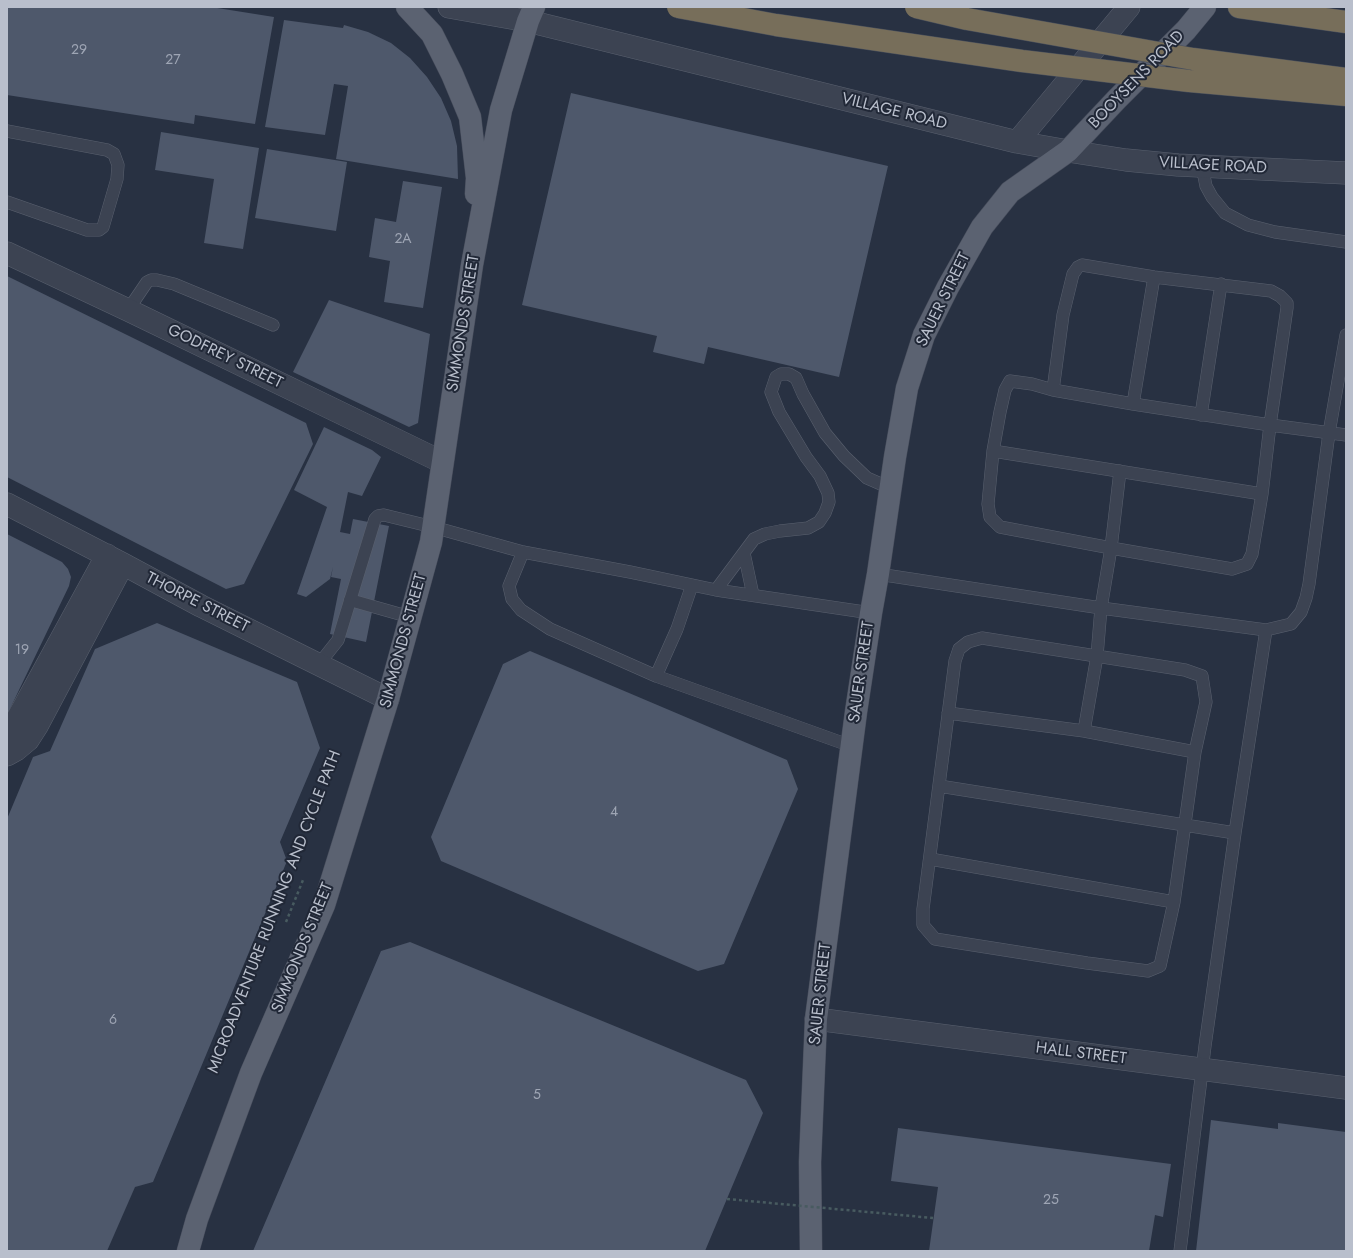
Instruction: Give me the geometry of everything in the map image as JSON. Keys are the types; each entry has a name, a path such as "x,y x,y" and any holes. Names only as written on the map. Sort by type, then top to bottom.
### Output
{"highway":[{"path":"678,7 776,25 1037,63 1189,81 1346,95"},
{"path":"916,7 967,19 1193,59 1346,80"},
{"path":"1239,7 1346,22"}],"main road":[{"path":"408,7 432,34 450,68 470,117 477,178 472,265"},
{"name":"BOOYSENS ROAD","path":"1068,151 1117,99 1186,30 1205,7"},
{"name":"SIMMONDS STREET","path":"188,1251 197,1219 251,1073 324,905 388,698 431,542 472,265 501,110 531,14"},
{"name":"SAUER STREET","path":"812,1251 810,1162 816,1019 870,613 878,574 890,488 907,388 924,335 948,286 982,227 1010,192 1068,151"}],"street":[{"name":"VILLAGE ROAD","path":"449,7 531,14 1017,142 1126,160 1202,166 1346,173"},
{"path":"1017,142 1130,7"},
{"name":"GODFREY STREET","path":"7,253 442,462"},
{"name":"THORPE STREET","path":"7,504 202,606 388,698"},
{"path":"7,732 16,720 115,560"},
{"path":"7,755 28,740 37,726 115,560"},
{"name":"HALL STREET","path":"816,1019 1346,1088"}],"lane":[{"path":"7,131 107,150 114,154 118,165 117,179 103,227 99,230 87,230 7,202"},
{"path":"1202,166 1206,186 1212,198 1225,213 1248,225 1276,232 1346,242"},
{"path":"1053,390 1063,316 1073,274 1082,264 1154,277 1221,284 1271,292 1280,296 1287,303 1287,308 1270,425 1262,494 1252,554 1247,564 1232,569 1000,527 990,517 988,504 993,451 1005,390 1010,381 1032,384 1053,390 1201,415 1270,425 1346,435"},
{"path":"1133,404 1154,277"},
{"path":"128,310 147,282 150,280 157,280 174,284 273,325"},
{"path":"1201,415 1221,284"},
{"path":"878,574 1101,608 1266,630 1291,624 1301,612 1306,598 1329,433 1346,335"},
{"path":"716,590 754,539 765,534 808,528 819,522 825,513 829,502 828,493 820,476 806,457 779,412 771,392 776,377 781,374 789,374 796,378 803,394 825,433 844,456 867,478 890,488"},
{"path":"993,451 1262,494"},
{"path":"1084,731 1097,656 1101,608 1111,548 1120,471"},
{"path":"319,664 338,640 373,525 376,517 384,515 523,552 716,590 870,613"},
{"path":"523,552 509,586 512,599 521,610 550,628 656,676 852,746"},
{"path":"744,553 752,595"},
{"path":"656,676 676,629 692,585"},
{"path":"350,600 410,617"},
{"path":"1180,1251 1205,1046 1266,630"},
{"path":"982,638 1097,656 1185,670 1202,676 1206,702 1195,752 1174,902 1160,966 1148,971 935,939 923,925 923,909 955,661 959,649 968,642 982,638"},
{"path":"948,713 1084,731 1195,752"},
{"path":"939,786 1235,834"},
{"path":"930,859 1174,902"}],"path":[{"name":"MICROADVENTURE RUNNING AND CYCLE PATH","path":"284,928 304,877"},
{"path":"728,1199 933,1218"}],"building":[{"path":"7,7 211,7 274,17 255,124 195,115 194,124 7,95"},
{"path":"284,20 343,28 344,25 368,32 391,43 410,58 427,77 441,98 451,121 457,146 458,179 336,159 348,86 334,84 325,135 265,127"},
{"path":"571,93 888,166 839,377 708,347 704,364 653,352 657,336 522,305"},
{"path":"161,132 259,148 243,249 204,243 214,179 155,170"},
{"path":"267,149 347,162 336,231 255,218"},
{"path":"403,181 442,187 423,308 384,302 390,261 369,257 375,218 396,222"},
{"path":"7,276 306,423 313,444 244,584 226,589 7,477"},
{"path":"329,300 430,334 418,423 409,427 293,372"},
{"path":"324,427 372,450 381,457 362,496 348,492 340,532 350,534 353,519 389,526 366,642 330,634 341,579 331,577 333,567 330,579 306,597 297,594 327,507 294,490"},
{"path":"7,534 62,562 68,569 71,577 69,586 7,715"},
{"path":"157,623 297,682 320,748 280,842 287,861 153,1182 135,1187 107,1251 7,1251 7,819 33,757 50,751 95,649"},
{"path":"530,651 787,760 798,789 724,964 698,971 441,861 431,837 503,664"},
{"path":"410,942 746,1080 763,1113 705,1251 253,1251 381,951"},
{"path":"1211,1120 1278,1129 1278,1123 1346,1132 1346,1251 1196,1251"},
{"path":"898,1128 1171,1164 1163,1217 1155,1215 1149,1251 929,1251 938,1187 891,1181"}]}
